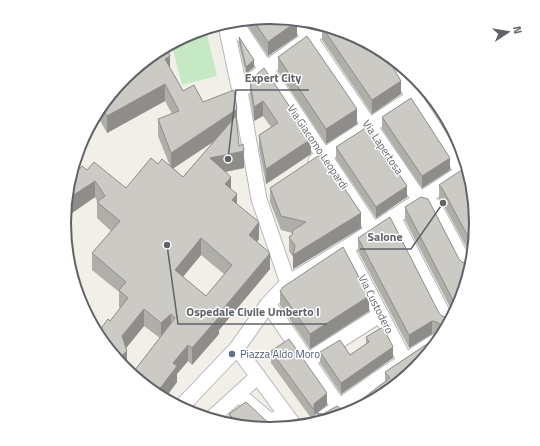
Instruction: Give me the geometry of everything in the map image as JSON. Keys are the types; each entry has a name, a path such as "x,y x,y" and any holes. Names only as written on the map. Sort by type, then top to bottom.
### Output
{"street":[{"name":"Via Giacomo Leopardi","path":"238,27 373,230"},
{"name":"Via Lapertosa","path":"301,27 420,200 434,206 465,264"},
{"path":"227,29 240,91 259,199 288,283"},
{"path":"240,91 266,69 319,30"},
{"path":"401,73 419,94 460,166"},
{"path":"304,169 419,94"},
{"path":"185,403 237,348 268,304 288,283 346,248 420,200 463,175"},
{"path":"259,199 272,190"},
{"path":"393,217 445,318"},
{"name":"Via Custodero","path":"346,248 381,314 401,369"},
{"path":"268,304 340,409"},
{"path":"308,361 381,314"},
{"path":"237,348 289,420"},
{"path":"350,405 379,386 421,353"},
{"path":"216,414 258,376"},
{"path":"238,394 270,421 289,420"}],"green space":[{"path":"207,35 217,76 182,85 173,50 194,39"}],"building":[{"path":"256,24 291,25 268,42"},
{"path":"326,32 346,39 370,51 392,66 401,81 372,100"},
{"path":"307,36 357,109 326,129 278,57"},
{"path":"239,37 254,60 246,67"},
{"path":"168,52 170,56 165,59 183,91 194,85 203,102 234,90 237,109 171,153 158,119 179,111 165,84 107,116 105,112 129,82 149,65"},
{"path":"264,68 311,139 266,169 259,135 278,123 263,101 254,107 250,80"},
{"path":"411,98 450,158 422,176 382,117"},
{"path":"236,116 239,146 243,144 244,151 210,158 231,177 225,184 237,194 232,200 259,222 249,235 270,253 192,348 188,345 173,363 177,366 160,389 135,370 175,318 171,314 161,323 144,309 122,336 127,351 122,356 120,354 101,328 108,319 110,321 128,298 119,290 126,282 92,253 120,221 97,202 105,196 95,181 73,195 78,171 82,166 87,170 94,162 126,188 151,158 158,164 162,159 183,177","holes":["201,238 232,265 206,296 175,270"]},
{"path":"367,127 407,186 376,207 336,147"},
{"path":"321,154 361,213 293,255 295,246 289,237 293,234 292,231 306,222 281,216 270,188"},
{"path":"460,171 462,172 469,210 469,238 442,188 439,185"},
{"path":"421,197 428,199 459,259 465,263 453,301 405,207"},
{"path":"390,217 439,313 445,317 441,325 432,321 409,335 358,238"},
{"path":"343,247 369,296 310,334 280,291 283,287"},
{"path":"383,327 393,347 341,383 320,352 340,340 350,355 369,342 366,337"},
{"path":"289,339 327,393 314,404 314,410 271,351"},
{"path":"429,343 411,364 401,373 381,388 364,398 390,378 385,372"},
{"path":"246,402 268,422 233,418 229,414"},
{"path":"337,406 341,409 319,416 317,413 323,414"}],"place":[{"name":"Expert City","path":"228,159"},
{"name":"Salone","path":"443,203"},
{"name":"Ospedale Civile Umberto I","path":"167,245"},
{"name":"Piazza Aldo Moro","path":"232,354"}]}
